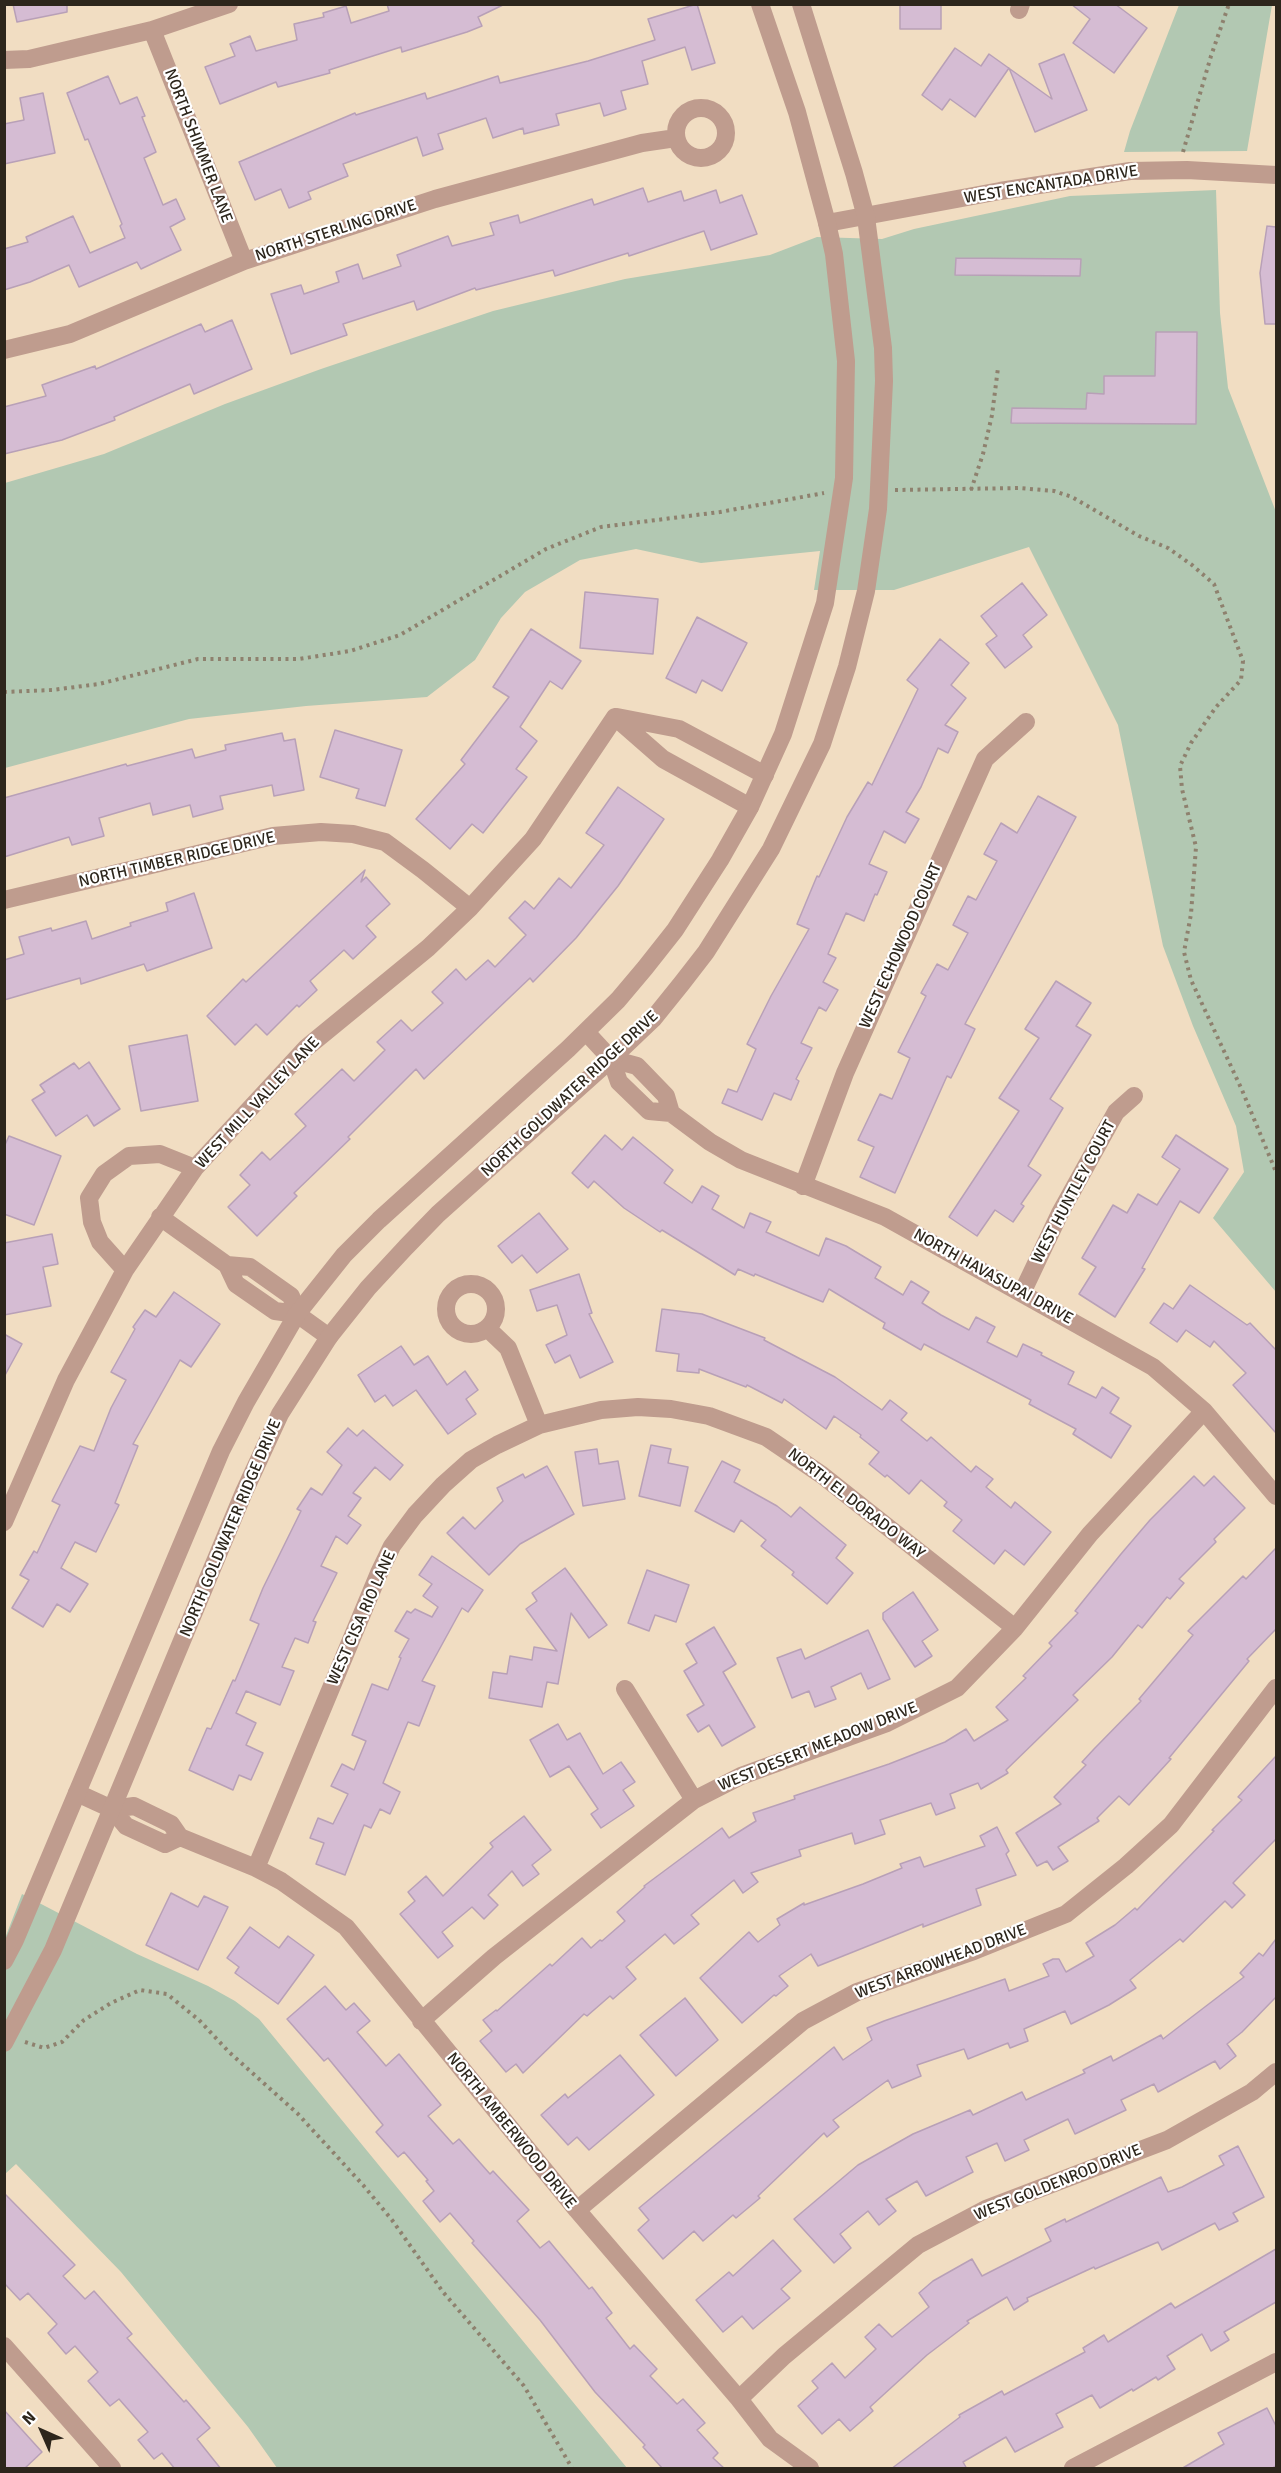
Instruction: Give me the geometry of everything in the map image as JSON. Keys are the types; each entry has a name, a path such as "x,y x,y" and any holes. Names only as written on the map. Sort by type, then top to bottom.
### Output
{"street":[{"path":"4,60 29,60 152,30 229,4"},
{"name":"NORTH GOLDWATER RIDGE DRIVE","path":"4,1961 221,1451 246,1402 297,1314 344,1255 379,1220 586,1032 618,1000 670,936 720,860 750,807 783,734 825,603 844,478 846,361 835,265 827,223 797,112 760,4"},
{"name":"NORTH GOLDWATER RIDGE DRIVE","path":"13,2042 264,1446 280,1414 329,1337 368,1288 438,1214 653,1019 706,952 771,849 822,744 848,667 866,591 878,509 883,348 866,217 801,4"},
{"name":"NORTH SHIMMER LANE","path":"152,30 244,261"},
{"name":"NORTH STERLING DRIVE","path":"4,350 70,334 244,261 435,199 642,143 676,138"},
{"name":"WEST ENCANTADA DRIVE","path":"827,223 1000,191 1109,174 1177,170 1276,175"},
{"path":"615,717 679,729 765,775"},
{"path":"615,717 663,759 750,807"},
{"name":"WEST MILL VALLEY LANE","path":"4,1522 66,1380 125,1270 195,1168 306,1048 428,948 470,908 533,839 615,717"},
{"name":"WEST ECHOWOOD COURT","path":"803,1186 844,1073 985,759 1026,722"},
{"name":"NORTH TIMBER RIDGE DRIVE","path":"4,900 273,836 321,832 353,834 385,843 470,908"},
{"name":"NORTH HAVASUPAI DRIVE","path":"586,1032 611,1059 637,1066 666,1096 671,1113 710,1142 741,1160 885,1217 1153,1366 1204,1411 1276,1496"},
{"name":"WEST HUNTLEY COURT","path":"1022,1293 1059,1213 1116,1112 1134,1096"},
{"path":"125,1270 100,1242 92,1222 89,1198 104,1174 129,1156 160,1154 195,1168"},
{"path":"160,1217 227,1265 250,1267 283,1290 291,1296 297,1314 329,1337"},
{"path":"487,1328 508,1348 538,1425"},
{"name":"NORTH EL DORADO WAY","path":"538,1425 601,1410 638,1407 671,1409 709,1416 766,1437 822,1475 1015,1629"},
{"name":"WEST DESERT MEADOW DRIVE","path":"421,2021 503,1950 694,1800 741,1776 887,1723 957,1688 1015,1629 1090,1534 1204,1411"},
{"name":"WEST CISA RIO LANE","path":"256,1868 379,1572 392,1546 415,1515 471,1460 538,1425"},
{"name":"WEST ARROWHEAD DRIVE","path":"577,2210 803,2021 857,1992 974,1952 1066,1914 1126,1866 1171,1825 1276,1688"},
{"path":"624,1689 694,1800"},
{"name":"NORTH AMBERWOOD DRIVE","path":"77,1793 112,1809 134,1806 171,1824 180,1837 256,1868 281,1881 346,1927 577,2210 739,2399 770,2439 810,2469"},
{"name":"WEST GOLDENROD DRIVE","path":"739,2399 784,2356 918,2245 986,2209 1167,2140 1252,2092 1276,2072"},
{"path":"4,2346 112,2469"},
{"path":"1073,2469 1276,2362"}],"path":[{"path":"1177,170 1229,4"},
{"path":"971,490 983,454 992,415 998,368"},
{"path":"894,490 1019,488 1054,491 1072,497 1140,536 1168,548 1214,584 1243,661 1240,680 1216,706 1191,743 1180,766 1182,789 1196,847 1192,904 1184,952 1191,981 1242,1090 1276,1172"},
{"path":"4,693 99,684 198,659 299,659 350,651 400,635 546,549 601,527 720,512 826,493"},
{"path":"13,2042 44,2048 62,2042 84,2020 111,2003 140,1990 167,1994 199,2020 229,2052 298,2114 363,2185 392,2220 443,2292 524,2386 572,2469"}],"green space":[{"path":"1179,5 1272,5 1247,151 1124,152"},
{"path":"1216,190 1220,313 1228,388 1276,512 1276,1292 1213,1218 1244,1172 1236,1126 1193,1026 1163,946 1118,725 1029,547 894,590 814,590 820,551 701,563 636,549 580,560 525,592 501,618 475,660 427,697 306,706 189,719 5,768 5,483 104,454 225,404 493,311 625,279 770,255 817,237 882,239 914,229 1070,196"},
{"path":"22,1894 137,1954 208,1986 235,2001 259,2019 627,2468 277,2468 248,2427 121,2272 16,2164 5,2174 4,1941"}],"building":[{"path":"13,4 67,4 67,12 17,22"},
{"path":"387,4 505,4 478,17 482,26 467,32 402,52 401,47 329,70 330,73 278,87 276,82 220,104 205,67 235,56 230,44 250,36 256,51 297,40 294,24 324,17 323,13 346,6 351,23 389,11"},
{"path":"697,4 715,63 692,70 685,47 642,61 648,84 621,91 626,109 604,116 600,103 556,114 559,125 524,134 523,128 493,138 486,118 438,134 443,149 423,156 417,137 343,164 348,176 308,192 311,199 289,208 281,189 255,200 239,162 355,113 356,115 425,93 427,99 498,76 500,83 588,61 655,40 648,19"},
{"path":"900,4 941,4 941,29 900,29"},
{"path":"1071,4 1115,4 1147,28 1114,73 1073,43 1090,19"},
{"path":"955,48 981,66 989,54 1009,68 975,117 950,99 942,110 922,95"},
{"path":"1064,54 1087,110 1035,132 1009,68 1052,99 1039,64"},
{"path":"108,76 120,104 137,97 145,116 142,117 156,152 144,158 163,205 176,199 185,219 170,227 181,250 141,269 137,262 79,287 69,265 30,282 4,290 4,249 28,242 26,237 73,216 90,253 125,238 120,226 122,224 88,139 85,140 67,93"},
{"path":"43,93 55,153 4,164 4,124 24,120 20,98"},
{"path":"643,188 648,202 681,191 684,201 716,190 720,203 742,195 757,234 711,250 704,231 629,256 628,253 555,276 553,270 476,290 475,288 417,310 414,301 343,324 347,335 291,354 271,294 301,285 304,294 339,282 336,272 358,264 363,279 401,266 397,255 448,236 452,246 494,235 490,223 518,215 520,223 592,199 594,205"},
{"path":"1267,226 1276,227 1276,324 1265,324 1260,273"},
{"path":"956,258 1081,259 1080,276 955,275"},
{"path":"232,320 252,369 194,394 190,384 114,417 115,420 62,440 4,454 4,407 46,396 42,385 95,366 96,369 201,324 205,332"},
{"path":"1156,332 1197,332 1196,424 1011,423 1012,408 1086,409 1087,393 1104,394 1104,376 1155,376"},
{"path":"1022,583 1047,615 1023,635 1032,647 1005,668 986,644 997,636 981,616"},
{"path":"585,592 658,599 653,654 580,648"},
{"path":"697,617 747,643 722,691 702,680 696,693 666,678"},
{"path":"531,629 581,661 562,689 550,681 520,727 537,741 516,769 527,777 483,833 472,824 450,849 416,819 465,764 461,760 509,697 493,687"},
{"path":"940,639 969,663 951,685 966,698 945,725 958,732 948,753 938,748 921,787 906,812 919,819 905,843 884,831 869,864 887,872 877,895 875,894 864,921 846,913 828,954 836,958 823,982 838,990 826,1011 819,1007 801,1043 812,1048 796,1079 799,1081 791,1100 774,1093 762,1120 722,1103 728,1089 737,1092 756,1049 747,1044 809,929 797,924 817,876 819,877 847,817 868,782 872,785 918,689 907,680"},
{"path":"335,730 402,750 385,806 356,798 359,789 320,777"},
{"path":"282,733 284,741 295,739 304,790 274,796 272,785 220,796 223,809 193,817 190,805 153,815 150,803 99,818 104,836 72,845 69,837 4,857 4,798 126,764 127,766 192,749 195,758 226,750 225,745"},
{"path":"618,787 664,819 618,886 576,938 533,982 530,978 424,1079 416,1069 348,1137 350,1139 294,1193 297,1196 257,1236 228,1207 250,1185 240,1175 262,1152 270,1160 306,1126 295,1114 342,1069 354,1081 385,1050 377,1042 401,1020 412,1031 443,1003 432,992 456,969 466,980 488,960 495,967 526,935 509,918 525,901 534,909 559,878 571,888 604,845 586,833"},
{"path":"1038,796 1076,817 965,1024 975,1029 951,1078 947,1076 895,1193 860,1177 874,1147 858,1140 880,1094 892,1099 910,1058 898,1052 926,996 921,993 937,964 948,970 968,933 953,925 968,896 976,900 997,861 984,854 1001,823 1017,833"},
{"path":"365,870 361,882 366,877 390,904 366,926 376,937 353,959 344,950 310,981 317,990 299,1007 297,1005 267,1035 256,1024 235,1045 207,1016 243,979 246,982"},
{"path":"194,893 212,948 147,971 144,964 81,984 80,978 4,1000 4,960 24,954 19,937 51,928 52,931 86,921 92,939 131,926 130,923 168,911 166,903"},
{"path":"1056,981 1091,1003 1076,1026 1091,1035 1050,1099 1063,1108 1028,1166 1041,1175 1021,1204 1024,1206 1013,1222 995,1210 977,1236 949,1217 1019,1111 999,1098 1039,1038 1025,1029"},
{"path":"187,1035 198,1101 141,1111 129,1046"},
{"path":"89,1062 120,1109 94,1126 87,1115 56,1136 32,1100 45,1092 40,1085 74,1063 79,1069"},
{"path":"605,1135 622,1150 633,1137 673,1170 664,1183 692,1203 702,1186 719,1196 712,1209 744,1228 750,1213 771,1222 766,1232 819,1256 826,1238 846,1246 881,1267 875,1278 903,1295 911,1281 929,1292 922,1303 941,1315 969,1330 976,1317 995,1327 987,1342 1017,1357 1023,1344 1042,1353 1041,1355 1074,1372 1068,1384 1096,1398 1102,1387 1119,1398 1110,1413 1131,1426 1111,1458 1073,1434 1076,1429 1029,1404 1031,1400 924,1344 921,1350 883,1328 885,1323 829,1289 823,1302 755,1274 754,1276 738,1269 735,1275 662,1230 660,1232 624,1208 594,1181 588,1188 572,1173"},
{"path":"1176,1135 1228,1169 1199,1213 1180,1201 1142,1268 1145,1269 1115,1317 1079,1294 1096,1267 1082,1258 1113,1205 1127,1213 1138,1194 1157,1205 1180,1169 1162,1157"},
{"path":"9,1136 61,1156 34,1225 4,1214 4,1147"},
{"path":"539,1213 568,1249 537,1273 522,1255 512,1263 498,1246"},
{"path":"52,1234 58,1264 43,1267 51,1306 4,1315 4,1243"},
{"path":"579,1274 592,1313 589,1314 613,1362 580,1378 570,1355 555,1363 546,1345 567,1335 557,1305 537,1311 530,1290"},
{"path":"1190,1285 1247,1325 1250,1323 1276,1350 1276,1433 1233,1385 1246,1373 1214,1341 1210,1347 1186,1330 1177,1342 1150,1323 1164,1303 1173,1309"},
{"path":"174,1292 220,1324 191,1367 180,1360 133,1444 138,1446 115,1503 119,1505 96,1552 75,1542 61,1568 88,1584 70,1612 57,1604 43,1627 12,1608 29,1580 20,1575 34,1551 37,1553 60,1505 52,1501 80,1446 94,1451 111,1408 126,1380 111,1372 135,1329 133,1327 145,1310 156,1317"},
{"path":"662,1309 702,1314 765,1338 764,1340 835,1377 882,1410 890,1400 907,1413 901,1420 927,1441 931,1437 971,1472 976,1466 993,1479 986,1487 1011,1508 1015,1502 1051,1532 1024,1565 1005,1550 994,1564 953,1531 962,1520 944,1506 947,1502 921,1480 909,1494 887,1475 885,1477 869,1464 879,1452 860,1437 861,1435 834,1416 826,1429 784,1399 782,1403 747,1385 746,1387 699,1369 699,1373 677,1371 679,1354 656,1351"},
{"path":"4,1334 22,1344 4,1377"},
{"path":"401,1346 414,1365 428,1356 447,1385 465,1371 478,1390 466,1399 476,1414 448,1434 416,1390 393,1406 385,1395 375,1402 358,1375"},
{"path":"348,1428 357,1436 363,1430 403,1465 390,1480 375,1467 353,1493 361,1498 348,1516 361,1525 347,1544 336,1536 321,1566 337,1573 313,1621 316,1622 308,1643 295,1638 282,1667 294,1671 280,1705 246,1691 236,1713 256,1723 246,1745 263,1753 251,1780 239,1775 233,1790 189,1770 207,1728 211,1729 233,1680 235,1681 259,1624 250,1620 301,1511 297,1509 311,1488 322,1495 342,1465 327,1452"},
{"path":"651,1445 671,1449 668,1463 688,1467 680,1506 639,1496"},
{"path":"597,1449 599,1464 618,1461 625,1499 583,1506 575,1452"},
{"path":"722,1461 740,1470 734,1482 777,1506 791,1517 800,1507 846,1545 836,1558 853,1573 827,1604 792,1575 794,1572 761,1546 766,1540 741,1520 734,1532 695,1511"},
{"path":"547,1466 574,1514 520,1544 489,1575 447,1533 463,1517 475,1529 503,1501 497,1488 523,1474 525,1478"},
{"path":"1194,1476 1204,1486 1214,1476 1245,1508 1214,1539 1216,1542 1179,1579 1184,1583 1170,1599 1167,1597 1142,1628 1138,1625 1112,1657 1073,1695 1078,1700 1006,1770 1008,1773 981,1789 978,1783 950,1794 955,1808 936,1815 931,1803 880,1820 885,1834 855,1844 852,1833 799,1850 801,1856 751,1873 758,1882 743,1893 734,1880 691,1915 699,1924 674,1944 665,1934 626,1967 636,1979 613,1999 610,1996 587,2016 584,2014 523,2073 516,2064 506,2072 480,2041 492,2031 483,2020 497,2011 550,1964 552,1966 582,1938 591,1948 600,1940 602,1941 625,1921 617,1912 644,1886 722,1828 729,1838 756,1821 753,1813 945,1742 966,1729 974,1741 1008,1720 996,1707 1026,1678 1023,1676 1052,1646 1049,1643 1078,1613 1075,1611 1150,1520"},
{"path":"1276,1548 1276,1629 1247,1659 1249,1661 1169,1758 1171,1759 1129,1805 1119,1796 1097,1818 1099,1821 1058,1847 1068,1861 1053,1870 1047,1861 1037,1866 1016,1833 1061,1804 1054,1797 1086,1765 1082,1762 1141,1701 1139,1699 1193,1635 1188,1631 1243,1576 1246,1579"},
{"path":"432,1556 483,1590 468,1612 462,1608 422,1681 435,1686 419,1726 408,1722 383,1783 400,1792 390,1814 380,1809 371,1828 364,1825 345,1875 316,1864 324,1843 310,1838 318,1818 333,1824 348,1794 331,1786 342,1764 354,1770 366,1741 352,1735 372,1684 388,1690 401,1658 399,1657 409,1639 395,1631 407,1611 411,1613 415,1609 432,1617 438,1607 423,1596 432,1584 419,1575"},
{"path":"565,1568 607,1625 589,1638 571,1613 558,1684 547,1682 542,1707 489,1698 493,1672 507,1674 510,1656 532,1660 534,1647 557,1651 526,1609 537,1601 532,1593"},
{"path":"647,1570 689,1585 676,1622 655,1615 649,1631 628,1623"},
{"path":"913,1592 938,1630 922,1641 932,1656 915,1667 883,1619 883,1613"},
{"path":"714,1627 736,1664 723,1672 755,1727 722,1746 709,1725 698,1732 687,1715 704,1705 684,1671 697,1663 686,1644"},
{"path":"868,1630 890,1679 868,1689 861,1673 831,1687 836,1699 815,1707 809,1691 792,1698 777,1658 801,1649 805,1659"},
{"path":"558,1724 567,1740 580,1733 603,1774 621,1762 635,1782 623,1790 634,1806 601,1828 591,1814 598,1809 569,1766 550,1777 530,1740"},
{"path":"1276,1756 1276,1839 1233,1883 1245,1895 1232,1908 1225,1901 1183,1942 1180,1939 1130,1980 1136,1988 1071,2024 1065,2011 1024,2029 1028,2041 1010,2048 1008,2043 968,2059 964,2049 917,2065 921,2076 892,2088 888,2080 833,2120 839,2127 827,2137 824,2133 758,2196 760,2198 736,2218 733,2215 703,2241 694,2231 663,2259 638,2230 649,2220 639,2208 834,2047 843,2060 872,2040 867,2028 1005,1979 1009,1991 1049,1976 1043,1964 1053,1959 1059,1959 1066,1972 1094,1956 1086,1943 1115,1925 1135,1908 1137,1910 1242,1800 1238,1797"},
{"path":"524,1816 551,1850 532,1865 539,1874 523,1886 512,1871 488,1895 498,1905 484,1919 472,1907 442,1932 453,1946 438,1958 400,1914 415,1901 408,1892 426,1876 443,1896 493,1847 490,1843"},
{"path":"997,1827 1009,1851 1006,1854 1016,1875 976,1889 981,1905 923,1927 923,1924 818,1966 811,1954 779,1976 788,1986 742,2023 700,1978 749,1932 758,1942 780,1925 777,1919 804,1903 804,1905 863,1884 902,1868 900,1864 920,1857 924,1867 985,1846 980,1836"},
{"path":"171,1893 198,1907 204,1896 228,1907 198,1970 146,1945"},
{"path":"250,1927 279,1948 288,1936 314,1955 278,2004 235,1973 239,1967 227,1958"},
{"path":"1276,1939 1276,1997 1227,2044 1236,2056 1220,2069 1215,2061 1158,2092 1154,2084 1121,2100 1126,2110 1075,2134 1068,2119 1024,2140 1029,2150 1005,2161 997,2143 966,2157 973,2172 926,2196 917,2181 886,2199 896,2211 879,2225 868,2211 840,2234 851,2248 834,2263 794,2219 858,2165 913,2134 970,2110 973,2115 1022,2092 1026,2100 1085,2073 1083,2070 1111,2056 1113,2061 1161,2035 1163,2039 1244,1977 1240,1973 1259,1953 1263,1956"},
{"path":"325,1986 346,2010 354,2003 370,2021 357,2032 386,2066 399,2054 441,2105 428,2116 453,2144 459,2139 490,2174 493,2171 529,2210 517,2221 540,2248 549,2241 589,2289 592,2287 612,2313 606,2318 630,2349 634,2345 657,2369 650,2376 677,2404 683,2399 705,2423 697,2430 718,2453 713,2458 725,2469 663,2469 643,2447 645,2445 595,2392 540,2320 472,2243 474,2241 450,2213 440,2222 423,2201 434,2191 426,2181 428,2180 404,2152 398,2157 376,2132 383,2125 328,2058 324,2061 287,2019"},
{"path":"685,1998 718,2040 676,2076 640,2035"},
{"path":"620,2055 654,2095 589,2150 577,2137 568,2145 541,2115 565,2094 568,2098"},
{"path":"1238,2146 1264,2197 1233,2213 1238,2221 1219,2230 1215,2223 1162,2250 1158,2242 1095,2269 1094,2267 1027,2298 1028,2301 1014,2310 1007,2297 967,2321 969,2323 927,2355 870,2407 873,2411 850,2431 839,2419 822,2434 798,2406 818,2388 812,2381 832,2363 845,2378 876,2349 865,2337 879,2324 892,2337 929,2307 919,2293 933,2281 972,2259 982,2276 1051,2241 1045,2229 1065,2219 1066,2222 1161,2177 1168,2192 1182,2187 1224,2165 1219,2156"},
{"path":"4,2193 75,2265 63,2276 85,2299 94,2291 132,2334 127,2338 210,2428 197,2439 221,2469 175,2469 162,2453 154,2459 138,2440 148,2432 119,2399 110,2406 88,2381 98,2372 75,2346 66,2354 48,2333 57,2324 28,2293 20,2300 4,2283"},
{"path":"773,2240 801,2271 781,2289 790,2298 753,2329 742,2316 723,2332 696,2300 729,2272 733,2276"},
{"path":"1276,2249 1276,2302 1224,2332 1229,2340 1211,2351 1202,2334 1167,2356 1175,2369 1158,2380 1156,2377 1100,2408 1092,2395 1056,2414 1063,2427 1015,2452 1006,2437 963,2462 967,2469 891,2469 960,2417 959,2415 1002,2391 1004,2395 1085,2352 1083,2348 1104,2335 1108,2342 1171,2303 1175,2308"},
{"path":"1267,2408 1276,2426 1276,2466 1271,2469 1181,2469 1224,2444 1218,2433"},
{"path":"4,2410 42,2452 24,2469 4,2469"}]}
